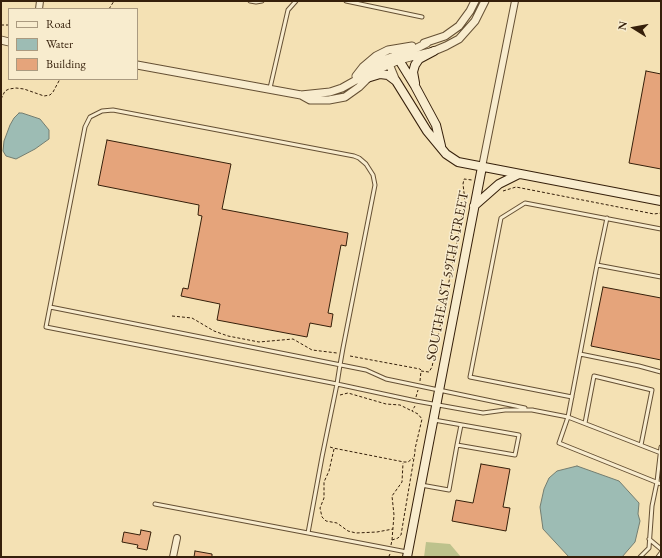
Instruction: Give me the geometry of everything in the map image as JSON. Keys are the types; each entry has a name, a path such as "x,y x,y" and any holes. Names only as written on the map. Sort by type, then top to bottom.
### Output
{"main road":[{"path":"415,86 413,72 415,65 419,59 434,51"},
{"path":"399,60 436,125 442,148"},
{"path":"367,78 380,74 388,75 396,81 418,118 446,154 458,162 661,201"},
{"name":"SOUTHEAST 59TH STREET","path":"408,554 482,167"},
{"path":"474,206 499,184 519,174"}],"street":[{"path":"351,82 363,67 376,56 388,50 425,43 446,36 459,26 475,1"},
{"path":"138,65 301,95 330,92 342,88 358,79 368,69 380,61 399,60 434,51 459,39 475,22 485,1"},
{"name":"SOUTHEAST 59TH STREET","path":"482,167 515,1"},
{"path":"301,95 310,100 329,100 345,97 359,87 375,70 390,60 418,48 425,43"},
{"path":"390,60 396,81"},
{"path":"173,557 177,538"}],"lane":[{"path":"250,1 262,1"},
{"path":"270,90 288,10 296,1"},
{"path":"346,1 422,17"},
{"path":"308,533 337,384 340,365 375,185 373,175 366,164 359,158 351,155 113,110 107,110 90,117 85,127 46,327 337,384 416,401 483,413 505,410 533,410"},
{"path":"572,397 470,377 501,218 525,203 661,229"},
{"path":"607,218 568,417 559,443 659,483"},
{"path":"597,265 661,277"},
{"path":"50,307 366,370 386,379 568,417 660,453"},
{"path":"580,354 661,372"},
{"path":"585,423 594,376 652,390 641,446"},
{"path":"434,420 519,435 515,455 457,445"},
{"path":"421,485 449,490 461,425"},
{"path":"640,557 649,548 652,506 659,483 661,447"},
{"path":"155,504 390,548 408,554"},
{"path":"649,539 661,549"},
{"path":"658,557 661,553"}],"path":[{"path":"1,99 5,91 16,88 24,89 44,96 50,95 54,92 60,80"},
{"path":"350,356 429,372 432,366 465,201 463,184 464,179 479,181"},
{"path":"500,192 516,187 654,214 661,213"},
{"path":"172,316 192,318 214,331 228,336 259,342 293,340 312,350 338,353"},
{"path":"412,411 416,401 422,371"},
{"path":"339,398 342,394 348,393 386,404 400,405 418,414 422,419 414,449 414,458 401,535 392,540"},
{"path":"329,445 331,448 403,462 408,462 414,458"},
{"path":"334,448 330,471 324,482 324,498 320,508 320,514 322,517 326,521 337,523 348,531 356,533 377,532 393,529"},
{"path":"392,557 389,556 393,529 392,498 393,493 402,482 403,462"}],"green space":[{"path":"426,542 450,544 461,557 424,557"}],"water":[{"path":"19,113 40,119 49,130 49,139 35,149 16,159 6,156 3,151 4,141 10,125"},
{"path":"577,466 619,481 639,503 638,514 640,521 635,542 622,557 569,557 543,529 540,507 544,489 549,478 557,471"}],"building":[{"path":"646,71 661,74 661,169 629,163"},
{"path":"107,140 231,164 222,209 348,233 346,246 341,245 328,313 333,314 331,327 310,323 307,337 217,320 220,304 181,296 183,288 188,289 202,216 198,215 199,205 98,185"},
{"path":"603,287 661,298 661,360 591,346"},
{"path":"481,464 510,469 503,507 510,508 506,531 452,521 456,500 473,503"},
{"path":"141,530 151,532 147,550 137,548 138,545 122,542 124,532 140,535"},
{"path":"195,551 212,554 212,557 194,557"}]}
